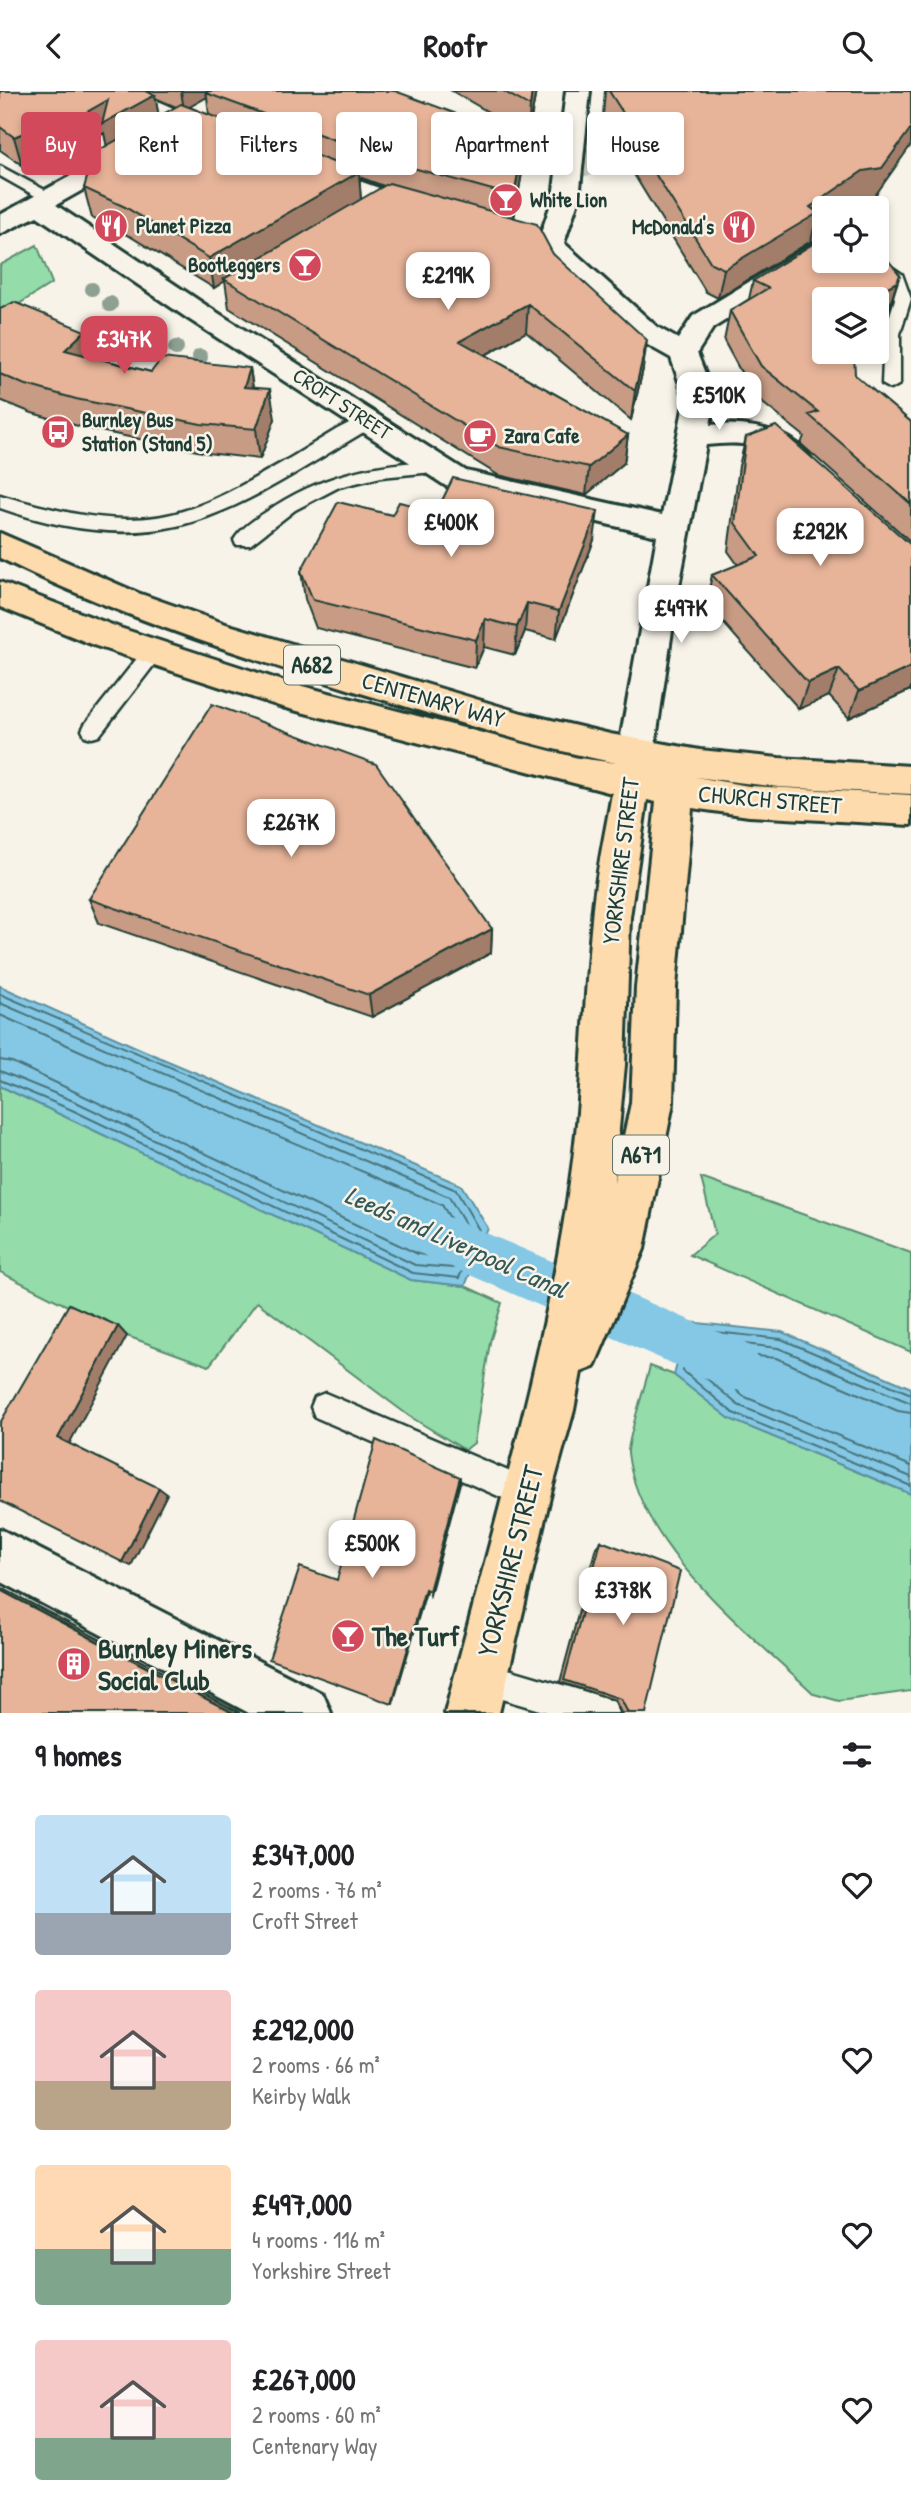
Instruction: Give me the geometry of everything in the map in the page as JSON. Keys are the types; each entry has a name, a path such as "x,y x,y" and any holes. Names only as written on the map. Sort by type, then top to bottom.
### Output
{"main road":[{"name":"CENTENARY WAY","path":"0,544 37,563 172,619 454,707 633,767"},
{"name":"CENTENARY WAY","path":"0,594 153,652 282,694 410,730 633,767"},
{"name":"CHURCH STREET","path":"633,767 677,776 749,800 911,810"},
{"name":"YORKSHIRE STREET","path":"476,1695 526,1493 550,1410 592,1183 604,1065 611,917 633,767"},
{"name":"CHURCH STREET","path":"677,776 769,772 911,780"},
{"name":"YORKSHIRE STREET","path":"550,1410 622,1249 652,1103 656,987 677,776"}],"street":[{"path":"115,91 160,112"},
{"path":"578,91 566,198 538,242 647,333 683,353 703,322 812,255"},
{"path":"202,112 206,110"},
{"path":"0,226 115,162"},
{"path":"321,175 438,216"},
{"path":"363,214 387,200"},
{"name":"CROFT STREET","path":"45,202 208,306 457,479 676,529"},
{"name":"YORKSHIRE STREET","path":"633,767 700,399 683,353"},
{"path":"693,436 755,435 780,445 820,481"},
{"path":"0,1553 304,1713"}],"lane":[{"path":"0,170 45,202"},
{"path":"889,272 896,277 903,299 892,334 891,384"},
{"path":"0,501 44,515 97,522 146,524 188,516 225,502 370,421"},
{"path":"243,540 273,514 320,486 354,475 394,467 438,467"},
{"path":"92,730 153,652"},
{"path":"325,1407 526,1493"},
{"path":"476,1695 603,1713"}],"green space":[{"path":"37,245 52,283 0,316 0,265"},
{"path":"0,1086 411,1280 465,1286 502,1303 490,1342 474,1443 465,1450 409,1416 257,1302 209,1366 127,1336 0,1272"},
{"path":"701,1178 911,1253 911,1352 690,1255 715,1234"},
{"path":"650,1366 674,1375 730,1419 911,1494 911,1691 839,1701 814,1694 729,1615 674,1555 652,1522 636,1488 628,1453 633,1424"}],"water":[{"path":"0,986 156,1056 461,1185 488,1228 465,1286 411,1280 0,1086"},
{"path":"688,1322 782,1332 911,1388 911,1494 730,1419 674,1375"}],"building":[{"path":"0,91 145,91 155,95 124,112 115,112 115,117 102,124 108,100 87,112 21,112 21,134 14,137 0,127"},
{"path":"395,91 451,112 431,112 431,173 417,169 417,112 336,112 336,140 322,135 322,112 258,112 206,93"},
{"path":"503,91 532,91 530,106"},
{"path":"609,91 911,91 911,128 882,168 863,171 826,196 812,196 812,217 724,269 711,263 656,175 684,175 684,112 622,112"},
{"path":"181,104 202,112 167,112"},
{"path":"202,112 216,117 216,175 322,175 322,158 336,163 336,175 354,175 209,258 125,207 84,188 88,175 101,175 101,149 115,141 115,175 202,175"},
{"path":"438,175 518,175 514,196"},
{"path":"389,183 537,224 553,254 647,340 635,391 528,304 460,341 628,435 589,467 499,447 224,279"},
{"path":"812,244 812,273 889,273 889,261 900,275 897,282 888,287 812,287 812,364 855,364 855,375 911,422 911,504 809,415 818,412 761,366 730,311 768,288 753,281"},
{"path":"14,302 85,331 65,350 151,372 162,358 250,368 244,387 270,389 256,429 201,424 76,399 23,384 0,374 0,309"},
{"path":"776,426 911,545 911,667 859,691 839,669 808,683 712,575 759,556 735,523 746,437"},
{"path":"453,478 598,511 559,611 527,603 517,627 485,619 476,640 313,600 301,571 338,502 392,515 399,502 437,511"},
{"path":"212,704 376,764 492,929 369,995 89,899"},
{"path":"69,1304 118,1326 58,1438 159,1488 122,1562 0,1501 0,1423"},
{"path":"376,1440 460,1477 429,1591 425,1589 392,1704 269,1659 300,1567 337,1580"},
{"path":"601,1541 680,1571 646,1713 628,1713 621,1699 564,1680"},
{"name":"Burnley Miners Social Club","path":"0,1590 233,1713 0,1713"}],"waterway":[{"name":"Leeds and Liverpool Canal","path":"425,1231 735,1365"}],"tunnel":[{"path":"573,164 587,162"}],"place":[{"name":"White Lion","path":"506,200"},
{"name":"Planet Pizza","path":"111,226"},
{"name":"McDonald's","path":"739,227"},
{"name":"Bootleggers","path":"305,265"},
{"name":"Burnley Bus Station (Stand 5)","path":"58,432"},
{"name":"Zara Cafe","path":"480,436"},
{"name":"The Turf","path":"348,1636"},
{"name":"Burnley Miners Social Club","path":"74,1664"}]}
